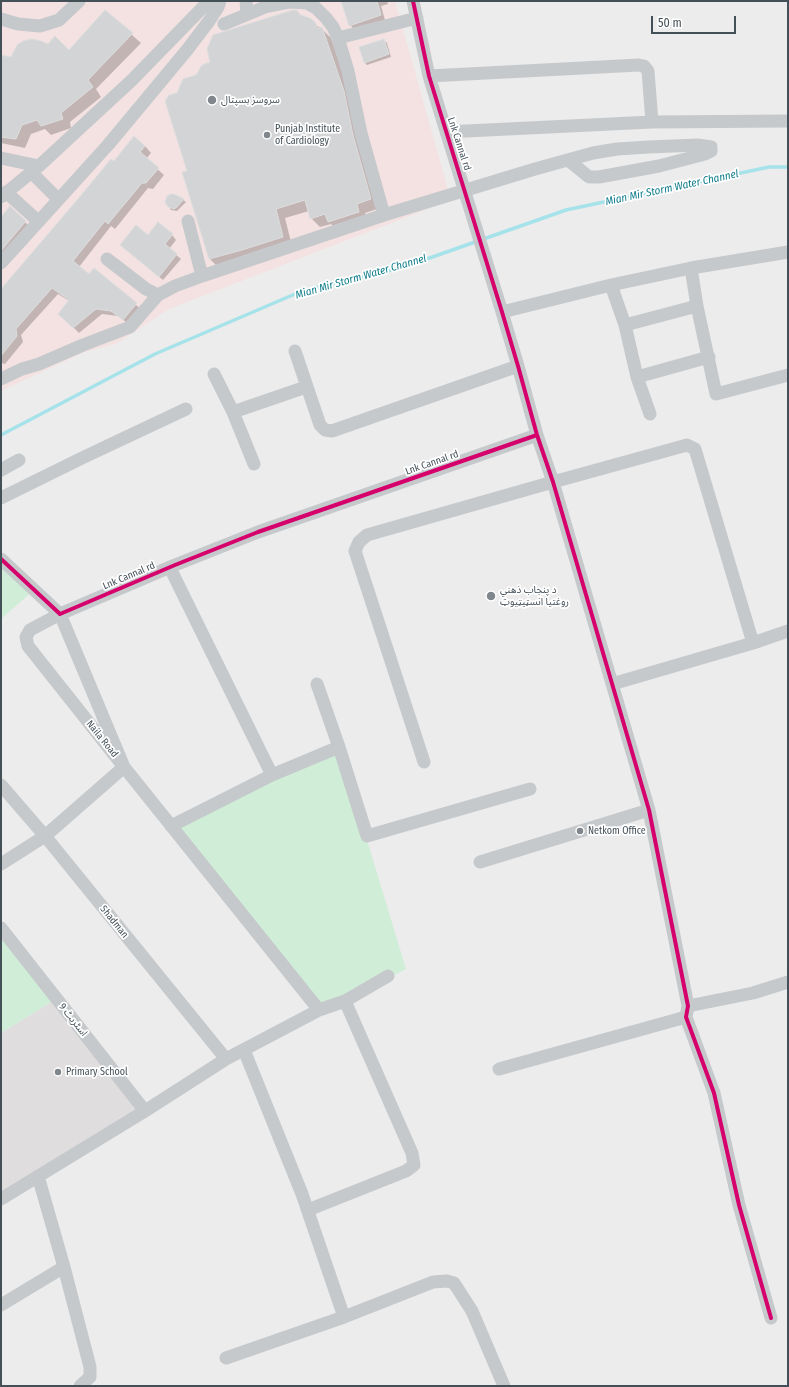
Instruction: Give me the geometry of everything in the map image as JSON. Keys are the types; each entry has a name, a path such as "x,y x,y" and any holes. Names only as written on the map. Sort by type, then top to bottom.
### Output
{"street":[{"path":"1,19 18,24 40,26 59,20 79,1"},
{"path":"38,221 3,194 35,169 132,80 209,1"},
{"path":"1,263 108,145 199,36 218,7 220,1"},
{"name":"Lnk Cannal rd","path":"60,614 258,532 537,435 466,191 429,76 413,1"},
{"path":"224,24 246,7 265,7 290,2 307,3 316,8 326,18 333,27 338,38 348,71 361,133 384,215"},
{"path":"338,38 417,18"},
{"path":"429,76 638,65 644,66 648,72 652,122"},
{"path":"446,132 652,122 788,121"},
{"path":"1,379 130,327 158,295 175,286 384,215 568,160 593,153 617,149 698,145 711,147 711,151 705,154 659,166 599,177 589,177 568,160"},
{"path":"1,158 35,169 58,199"},
{"path":"188,221 202,276"},
{"path":"502,312 611,285 691,268 788,252"},
{"path":"107,259 146,289 158,295"},
{"path":"691,268 697,306 716,394 788,375"},
{"path":"611,285 625,325 638,377 650,414"},
{"path":"625,325 697,306"},
{"path":"295,351 320,425 325,430 332,431 518,366"},
{"path":"638,377 709,357"},
{"path":"214,374 233,412 254,464"},
{"path":"233,412 306,387"},
{"path":"3,493 186,409"},
{"path":"537,435 553,482 649,810 687,1011 714,1093 739,1205 771,1318"},
{"path":"424,762 355,551 358,542 366,535 688,445 695,449 753,643"},
{"path":"1,470 18,460"},
{"path":"1,559 60,614 124,767 319,1010"},
{"path":"170,568 272,775"},
{"name":"Naila Road","path":"1,864 45,836 124,767 28,646 26,637 30,630 60,614"},
{"path":"612,684 753,643 788,631"},
{"path":"317,684 339,746 367,836 530,789"},
{"path":"171,826 272,775 339,746"},
{"name":"Shadman","path":"1,785 45,836 226,1059"},
{"path":"480,862 649,810"},
{"name":"اسٹریٹ 9","path":"1,928 145,1111"},
{"path":"1,1199 145,1111 226,1059 319,1010 345,1001 388,976"},
{"path":"499,1069 687,1011 788,982"},
{"path":"308,1210 406,1171 414,1165 412,1153 345,1001"},
{"path":"244,1050 308,1210 344,1317"},
{"path":"38,1176 90,1367 90,1377 80,1386"},
{"path":"1,1305 64,1267"},
{"path":"226,1358 344,1317 433,1282 447,1281 454,1283 472,1311 504,1386"}],"shaded area":[{"name":"سروسز ہسپتال","path":"1,1 395,1 451,200 169,309 116,344 85,352 1,391"},
{"name":"Primary School","path":"56,999 145,1111 1,1199 1,1033"}],"green space":[{"path":"1,556 34,590 1,619"},
{"path":"339,747 406,969 345,1001 319,1010 171,826"},
{"path":"1,928 56,999 1,1033"}],"building":[{"path":"341,1 377,1 381,15 349,26"},
{"path":"105,10 133,33 88,80 93,87 61,113 63,119 41,126 37,120 22,125 16,139 1,137 1,55 11,57 17,45 23,41 31,39 48,44 55,36 69,50"},
{"name":"Punjab Institute of Cardiology","path":"297,10 298,14 310,18 315,22 318,29 322,27 344,91 353,135 371,199 357,204 359,212 328,222 325,214 310,219 305,200 276,209 283,237 209,259 182,172 187,171 165,101 169,95 177,93 183,79 196,75 202,65 210,62 207,49 213,35"},
{"path":"384,39 389,54 364,63 359,47"},
{"path":"134,136 145,146 140,152 159,168 146,183 142,183 108,224 105,221 73,261 89,274 94,268 137,303 123,320 111,311 96,309 73,328 58,314 69,300 52,288 16,329 17,336 1,356 1,289 111,159 114,161"},
{"path":"171,194 184,199 174,209 168,207 165,202 167,196"},
{"path":"10,206 26,221 1,251 1,217"},
{"path":"158,222 173,234 165,244 177,254 159,277 120,245 136,225 148,235"}],"waterway":[{"name":"Mian Mir Storm Water Channel","path":"1,435 155,354 302,291 404,267 566,210 769,167 788,167"}],"cycle path":[{"path":"1,559 60,614 175,565 258,532 537,435 502,312 429,76 413,1"},
{"path":"537,435 553,482 649,810 688,1006 686,1017 714,1093 739,1205 771,1318"}],"place":[{"name":"سروسز ہسپتال","path":"212,100"},
{"name":"Punjab Institute of Cardiology","path":"267,135"},
{"name":"د پنجاب ذهني روغتیا انسټیټیوټ","path":"491,596"},
{"name":"Netkom Office","path":"580,831"},
{"name":"Primary School","path":"58,1072"}]}
